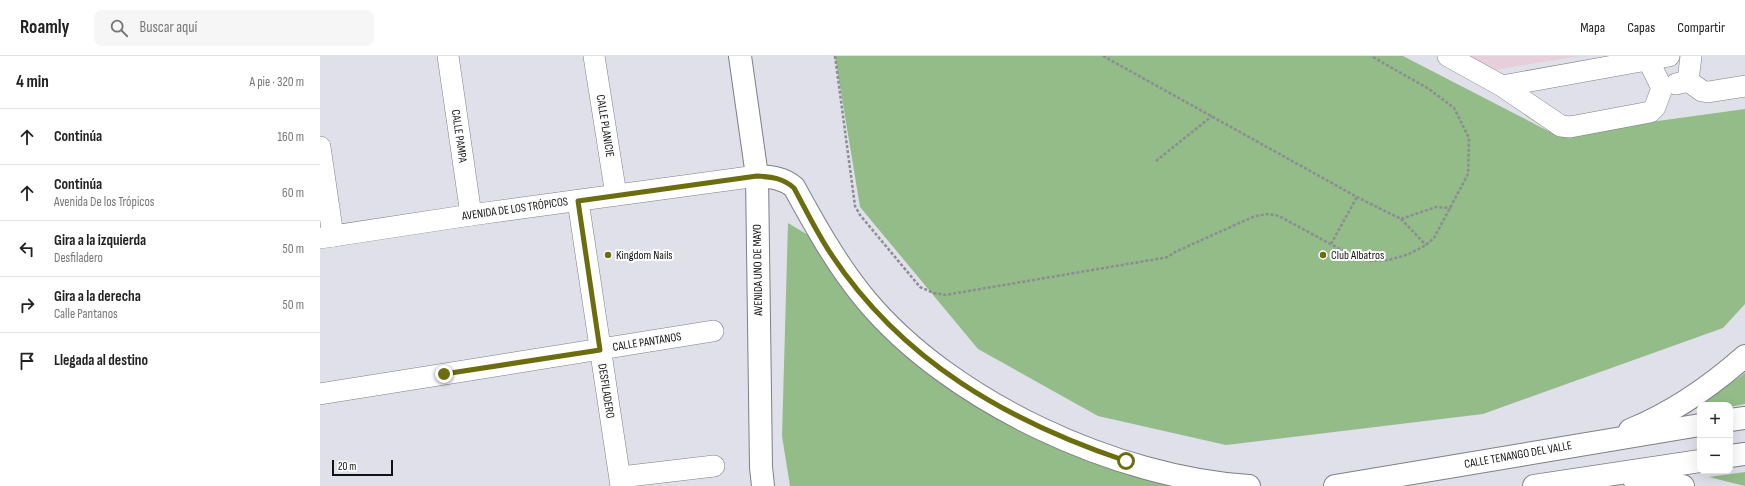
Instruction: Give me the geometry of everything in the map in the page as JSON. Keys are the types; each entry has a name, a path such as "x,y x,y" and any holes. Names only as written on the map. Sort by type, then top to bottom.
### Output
{"main road":[{"name":"AVENIDA UNO DE MAYO","path":"740,56 757,176 761,467 763,486"},
{"path":"757,176 776,177 786,180 794,188 831,253 866,300 908,343 931,363 981,397 1046,431 1085,447 1126,461 1197,479 1249,486"},
{"path":"1602,441 1637,427 1671,409 1702,389 1745,356"},
{"path":"1733,420 1745,418"},
{"name":"CALLE TENANGO DEL VALLE","path":"1335,486 1697,425"},
{"path":"1733,456 1745,454"},
{"path":"1534,486 1697,461"},
{"path":"1608,475 1648,479 1683,486"}],"street":[{"name":"CALLE PAMPA","path":"448,56 471,215"},
{"name":"CALLE PLANICIE","path":"594,56 616,195"},
{"path":"1448,56 1502,86 1561,126 1570,127 1650,112 1655,107 1662,88 1648,60"},
{"path":"1502,86 1669,56"},
{"path":"1688,80 1691,56"},
{"path":"1662,88 1688,80"},
{"path":"1688,80 1702,91 1708,92 1745,86"},
{"path":"320,147 327,237"},
{"name":"AVENIDA DE LOS TRÓPICOS","path":"327,237 471,215 757,176"},
{"name":"DESFILADERO","path":"578,201 621,482"},
{"name":"CALLE PANTANOS","path":"320,394 713,331"},
{"path":"621,482 714,466"}],"path":[{"path":"835,56 855,206 920,287 934,293 945,295 1168,257 1175,252 1255,216 1268,214 1290,221 1347,253 1369,261 1389,260 1409,254 1426,245 1434,238 1468,174 1469,138 1454,108 1442,99 1371,56"},
{"path":"1103,56 1357,197 1401,219 1426,245"},
{"path":"1156,161 1212,116"},
{"path":"1331,244 1357,197"},
{"path":"1401,219 1436,207 1451,208"}],"shaded area":[{"path":"1468,56 1580,56 1494,70"}],"green space":[{"name":"Club Albatros","path":"835,56 1403,56 1556,135 1745,109 1745,304 1723,328 1483,414 1226,445 1098,416 978,349 860,207"},
{"path":"788,223 813,238 852,300 906,355 1184,486 790,486 782,436"},
{"path":"1745,373 1745,404 1733,406 1733,402 1706,402"},
{"path":"1745,472 1745,486 1709,477 1733,474"}],"place":[{"name":"Kingdom Nails","path":"608,255"},
{"name":"Club Albatros","path":"1323,255"}],"route":[{"path":"444,374 600,350 578,201 757,176 776,177 786,180 794,188 831,253 866,300 908,343 931,363 981,397 1008,412 1046,431 1085,447 1126,461"}]}
